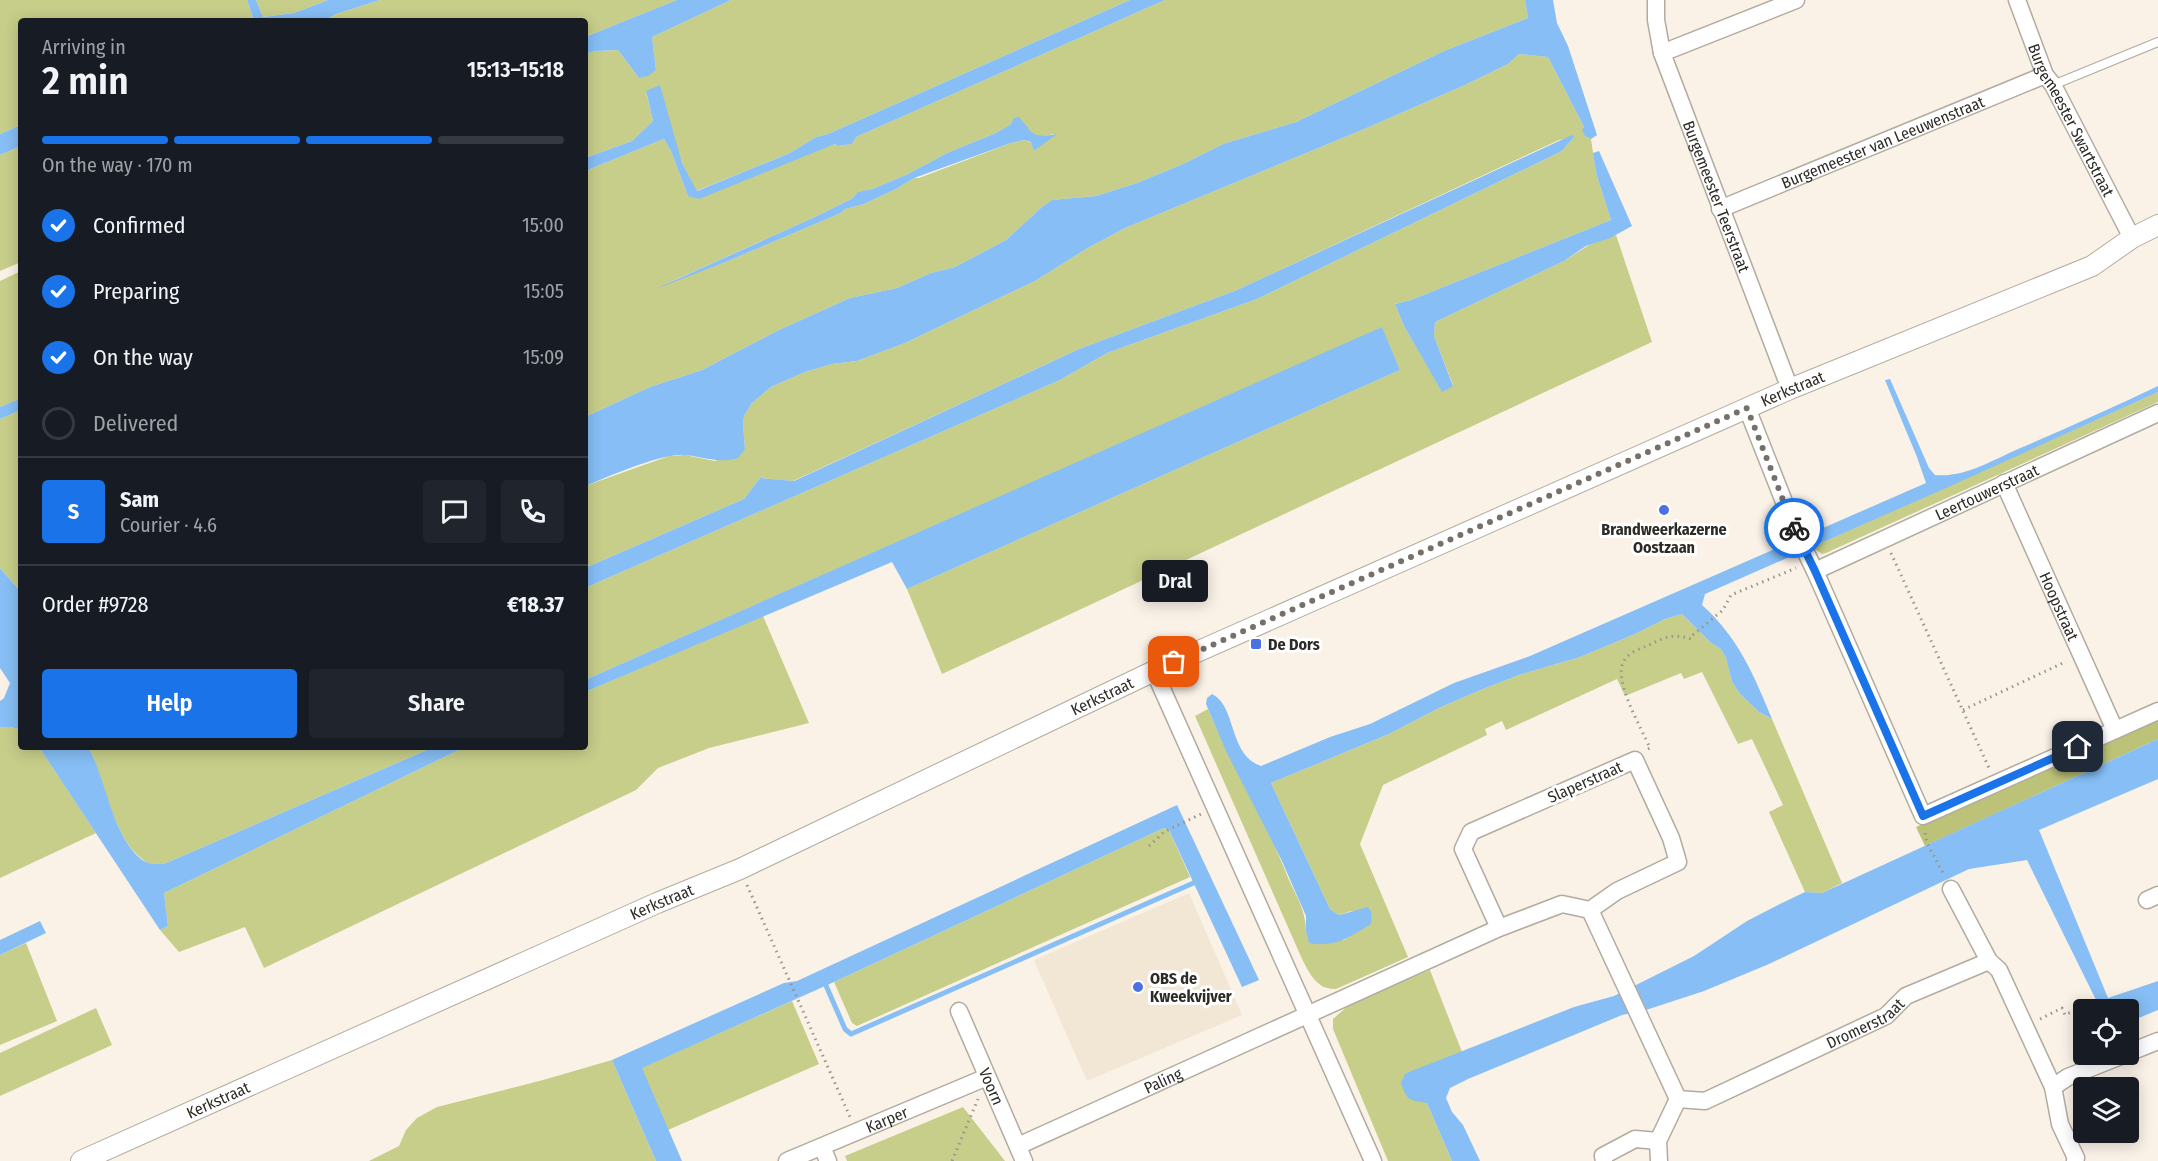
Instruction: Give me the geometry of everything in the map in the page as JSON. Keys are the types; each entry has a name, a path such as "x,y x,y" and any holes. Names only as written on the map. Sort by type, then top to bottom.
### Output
{"street":[{"name":"Burgemeester Teerstraat","path":"1656,0 1656,20 1662,52 1790,389"},
{"path":"1662,52 1796,0"},
{"name":"Burgemeester Swartstraat","path":"2017,0 2049,80 2132,238"},
{"name":"Burgemeester van Leeuwenstraat","path":"1720,209 2049,80"},
{"name":"Kerkstraat","path":"81,1161 657,903 740,869 1154,671 1790,389 2092,266 2132,238 2158,225"},
{"path":"1747,408 1796,532 1923,816 2158,711"},
{"name":"Leertouwerstraat","path":"1810,562 1884,538 2158,413"},
{"name":"Hoopstraat","path":"2004,483 2115,730"},
{"path":"1154,671 1373,1161"},
{"name":"Slaperstraat","path":"1499,928 1463,849 1471,832 1635,760 1671,838 1678,862 1617,891 1590,910"},
{"path":"1951,889 1989,961 1999,970 2053,1087 2060,1124 2076,1158 2075,1161"},
{"path":"1309,1015 1499,928 1562,904 1590,910 1678,1100 1658,1141 1659,1161"},
{"name":"Dromerstraat","path":"1678,1100 1705,1101 1715,1097 1886,1016 1906,996 1989,961"},
{"name":"Voorn","path":"959,1011 1021,1153"},
{"name":"Paling","path":"1021,1153 1309,1015"},
{"path":"2139,1049 2158,1041"},
{"path":"2053,1087 2068,1077 2099,1065"},
{"name":"Karper","path":"787,1161 825,1154 857,1131 987,1077"},
{"path":"1604,1161 1603,1156 1635,1139 1658,1141"}],"lane":[{"path":"2049,80 2158,42"}],"path":[{"path":"1884,538 1996,783"},
{"path":"1635,760 1650,748 1622,684 1620,671 1624,660 1632,653 1677,634 1691,639 1723,610 1731,595 1810,562"},
{"path":"1963,710 2080,655"},
{"path":"1149,846 1164,832 1188,820"},
{"path":"1927,843 1951,889"},
{"path":"740,869 857,1131"},
{"path":"2025,1026 2062,1008 2065,1015 2073,1011"},
{"path":"952,1161 987,1077"}],"shaded area":[{"name":"OBS de Kweekvijver","path":"1189,893 1242,1015 1087,1081 1034,960"}],"green space":[{"path":"0,0 247,0 253,18 18,18 18,126 0,134"},
{"path":"256,0 328,0 294,13 263,17"},
{"path":"380,0 677,0 588,36 588,18 329,18"},
{"path":"731,0 1130,0 828,134 816,137 790,153 696,191 677,149 646,92 653,121 632,141 588,157 588,53 618,50 639,78 656,70 652,37"},
{"path":"1165,0 1525,0 1528,18 1444,51 1296,122 1223,144 1137,183 1096,196 1052,200 1006,240 955,267 931,273 897,288 850,298 779,330 702,370 650,387 588,416 588,170 664,139 688,196 835,144 838,146 852,144 856,137","holes":["1011,124 1029,129 1037,136 1055,134 1034,151 1032,143 1024,140 914,178 864,204 845,209 841,213 728,261 668,283 817,216 853,198 859,192 906,175 947,153 996,133"]},
{"path":"1519,54 1548,57 1584,127 1585,136 1591,139 1596,173 1611,220 1411,300 1395,304 1404,326 1442,391 1453,385 1434,336 1435,322 1564,261 1589,245 1616,235 1652,342 942,674 907,589 1400,370 1382,328 588,679 588,587 1060,380 1107,353 1257,299 1562,151 1574,137 1559,140 1237,290 1079,349 793,481 760,478 744,499 588,567 588,485 669,456 685,455 715,461 745,449 744,416 752,403 771,387 805,372 832,364 857,361 905,343 1035,281 1125,228 1369,127 1508,64"},
{"path":"18,147 18,263 0,271 0,155"},
{"path":"18,272 18,399 0,407 0,281"},
{"path":"2158,392 2158,402 1826,553 1822,554 1812,547"},
{"path":"18,411 18,589 0,568 0,419"},
{"path":"1682,614 1711,643 1721,649 1726,658 1732,682 1740,694 1759,712 1772,719 1842,883 1822,893 1805,892 1769,812 1783,805 1752,739 1738,744 1702,672 1684,679 1681,673 1625,696 1617,679 1506,730 1502,721 1485,729 1487,735 1383,785 1360,844 1408,957 1336,989 1329,989 1319,984 1302,959 1195,716 1208,709 1298,899 1303,911 1306,931 1344,940 1370,924 1372,913 1351,911 1339,915 1330,909 1271,783 1389,734 1478,691 1519,675 1580,657 1665,619"},
{"path":"763,616 809,723 709,748 658,768 636,790 264,968 245,927 179,952 160,930 168,926 164,893 459,750 588,750 588,691"},
{"path":"2158,720 2158,739 1925,846 1916,827"},
{"path":"0,727 11,727 18,729 18,750 41,750 96,833 0,878"},
{"path":"89,750 427,750 164,864 144,861 123,836"},
{"path":"1164,828 1169,830 1190,877 857,1026 852,1023 834,982"},
{"path":"26,943 57,1021 0,1045 0,955"},
{"path":"1430,970 1462,1052 1438,1061 1427,1103 1452,1161 1388,1161 1333,1029 1333,1019 1350,1004"},
{"path":"792,1001 819,1064 668,1130 641,1068"},
{"path":"96,1008 112,1045 0,1096 0,1053"},
{"path":"612,1060 656,1161 369,1161 399,1146 406,1130 417,1118 437,1107"},
{"path":"963,1107 1005,1161 847,1161 845,1156"}],"water":[{"path":"247,0 256,0 263,17 294,13 328,0 380,0 329,18 253,18"},
{"path":"677,0 731,0 652,37 656,70 648,76 639,78 618,50 588,53 588,36"},
{"path":"1130,0 1165,0 856,137 852,144 838,146 835,144 699,199 688,196 664,139 588,170 588,157 632,141 653,121 646,91 660,85 682,163 697,191 790,153 816,137 828,134"},
{"path":"1525,0 1553,0 1557,23 1568,46 1597,135 1591,139 1585,136 1582,130 1584,127 1548,57 1519,54 1508,64 1465,85 1125,228 1035,281 905,343 857,361 832,364 805,372 771,387 752,403 744,416 745,449 738,458 716,460 686,455 669,456 632,467 588,485 588,416 650,387 702,370 779,330 850,298 897,288 931,273 955,267 1006,240 1052,200 1096,196 1137,183 1223,144 1296,122 1444,51 1528,18"},
{"path":"1019,117 1034,134 1042,136 1057,134 1034,151 1031,142 1024,140 914,178 864,204 845,209 841,213 728,261 653,290 817,216 853,198 858,192 872,189 906,175 947,153 996,133 1011,124 1014,118"},
{"path":"18,126 18,147 0,155 0,134"},
{"path":"1572,135 1574,137 1562,151 1257,299 1107,353 1060,380 588,587 588,567 744,499 760,478 794,481 1079,349 1237,290"},
{"path":"1599,151 1632,226 1610,238 1586,246 1564,261 1435,322 1434,336 1453,386 1442,392 1404,326 1395,304 1411,300 1611,220 1596,173 1593,153"},
{"path":"1382,327 1400,370 907,589 892,562 588,691 588,679"},
{"path":"1890,379 1929,468 1935,475 1957,474 1978,467 2158,386 2158,392 1705,594 1702,605 1726,630 1744,658 1772,719 1759,712 1740,694 1732,682 1726,658 1721,649 1711,643 1682,614 1665,619 1580,657 1519,675 1478,691 1389,734 1271,783 1330,909 1339,915 1368,907 1372,913 1371,924 1349,937 1335,943 1309,943 1306,916 1281,859 1226,751 1206,704 1207,698 1212,694 1220,700 1226,709 1243,752 1250,760 1261,766 1330,737 1370,724 1454,683 1530,656 1926,483 1885,380"},
{"path":"18,399 18,411 0,419 0,407"},
{"path":"0,568 18,589 18,729 0,727 0,701 4,698 10,683 0,668"},
{"path":"2158,739 2158,779 2039,830 2108,998 2158,981 2158,1010 2139,1018 2139,999 2096,999 2027,860 1969,869 1769,964 1704,991 1649,1009 1622,1015 1450,1088 1446,1098 1452,1112 1463,1125 1480,1161 1452,1161 1427,1103 1412,1100 1405,1093 1401,1083 1405,1074 1409,1072 1574,1007 1614,996 1694,956 1747,921 1805,892 1822,893"},
{"path":"41,750 90,750 123,836 141,859 155,864 164,864 427,750 459,750 164,893 168,926 160,930"},
{"path":"1177,805 1259,980 1242,987 1169,830 1164,828 834,982 642,1068 682,1161 656,1161 612,1060 784,983 797,981"},
{"path":"40,921 46,933 0,955 0,940"}],"waterway":[{"path":"824,981 845,1029 851,1034 1198,881"}],"way so far":[{"path":"1174,662 1747,408 1794,528"}],"place":[{"name":"Brandweerkazerne Oostzaan","path":"1664,510"},
{"name":"De Dors","path":"1256,644"},
{"name":"Dral","path":"1174,662"},
{"name":"OBS de Kweekvijver","path":"1138,987"}],"route":[{"path":"1794,528 1923,816 2078,747"}]}
